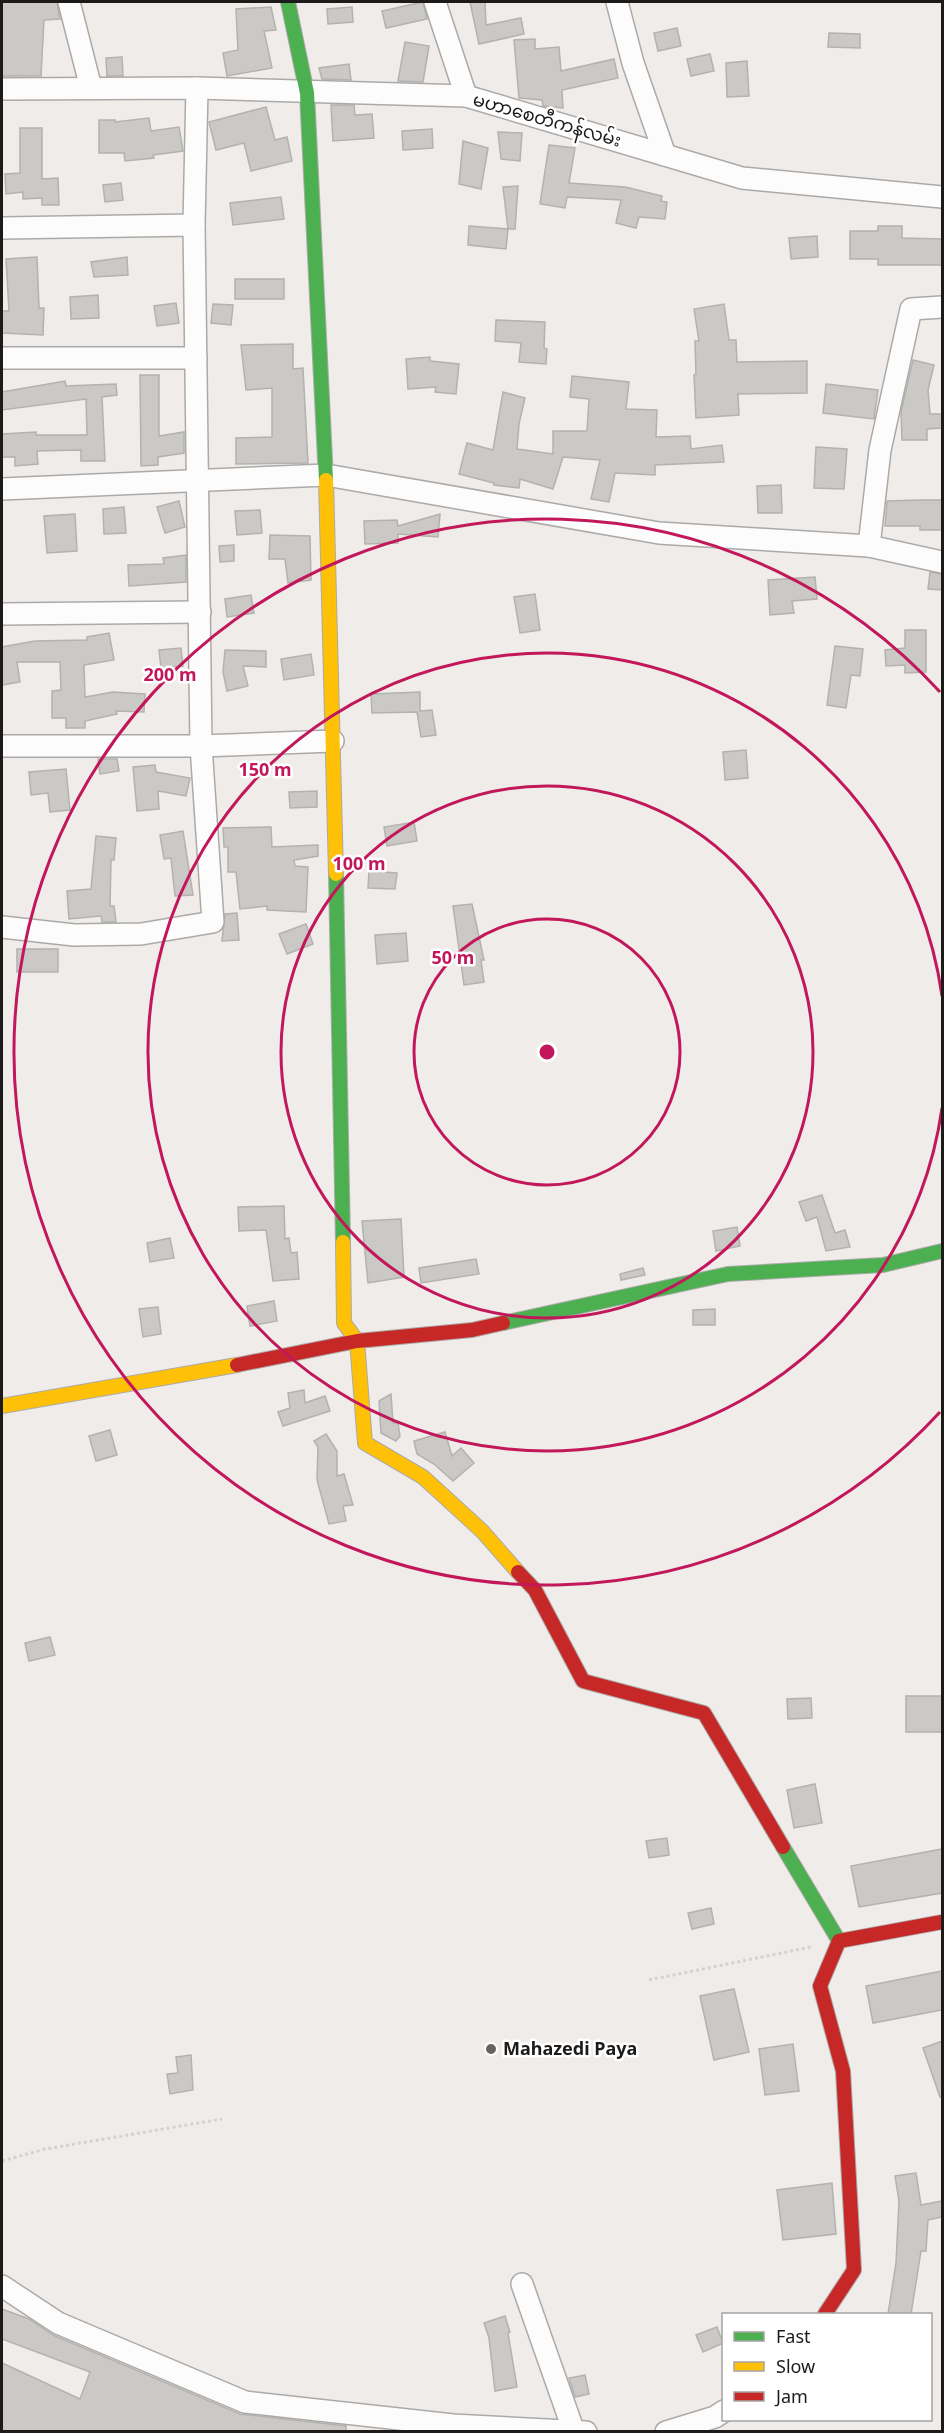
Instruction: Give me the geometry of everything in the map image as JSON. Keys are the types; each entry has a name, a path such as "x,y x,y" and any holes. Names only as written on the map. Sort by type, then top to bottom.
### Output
{"street":[{"path":"69,2 92,88"},
{"path":"288,2 308,93 326,475 344,1323 357,1341 365,1443 423,1477 482,1531 535,1590 583,1681 704,1713 839,1941"},
{"path":"435,2 466,96"},
{"path":"616,2 633,63 665,155"},
{"path":"2,927 74,935 141,934 213,922 201,746 194,225 197,88"},
{"name":"မဟာစေတီကန်လမ်း","path":"2,89 197,88 466,96 741,178 942,197"},
{"path":"2,228 194,225"},
{"path":"869,546 880,450 911,309 942,307"},
{"path":"2,358 196,358"},
{"path":"2,489 326,475 659,533 869,546 942,562"},
{"path":"2,614 200,612"},
{"path":"2,746 201,746 333,741"},
{"path":"2,1406 138,1384 357,1341 472,1330 728,1274 883,1265 942,1251"},
{"path":"839,1941 942,1922"},
{"path":"826,2313 854,2270 852,2199 843,2071 820,1986 839,1941"},
{"path":"2,2286 58,2323 245,2402 453,2425 577,2431 522,2284"},
{"path":"666,2432 715,2417 722,2412"}],"path":[{"path":"649,1980 839,1941"},
{"path":"2,2161 45,2149 222,2119"}],"building":[{"path":"2,2 57,2 60,19 44,20 41,76 2,76"},
{"path":"423,2 427,19 386,28 382,11"},
{"path":"470,2 485,2 486,25 521,18 524,34 479,44"},
{"path":"271,7 276,30 264,31 272,68 227,76 223,53 238,50 236,9"},
{"path":"352,7 353,22 328,24 327,9"},
{"path":"677,28 681,46 658,51 654,33"},
{"path":"829,33 860,34 860,48 828,47"},
{"path":"535,39 535,49 559,47 561,71 614,59 618,78 562,90 563,108 543,106 542,100 519,98 514,40"},
{"path":"405,42 429,46 423,82 398,81"},
{"path":"710,54 714,71 691,76 687,59"},
{"path":"122,57 123,76 107,76 106,58"},
{"path":"747,61 749,96 727,97 726,63"},
{"path":"349,64 351,80 322,79 319,68"},
{"path":"331,105 354,105 355,115 372,114 374,138 333,141"},
{"path":"266,107 275,140 287,137 292,161 251,171 244,143 216,150 209,122"},
{"path":"149,118 151,131 179,127 183,151 153,155 154,158 125,161 124,153 99,153 99,120 115,120 115,122"},
{"path":"20,128 42,128 42,179 58,178 59,205 42,205 42,198 23,199 23,192 6,194 5,174 20,173"},
{"path":"432,129 433,148 403,150 402,131"},
{"path":"498,132 522,133 520,161 501,159"},
{"path":"463,141 488,148 481,189 459,184"},
{"path":"549,145 575,148 569,183 625,187 662,196 661,201 667,202 665,219 639,217 636,228 616,223 621,200 567,197 565,208 540,204"},
{"path":"121,183 123,200 105,202 103,185"},
{"path":"518,186 515,229 508,229 503,187"},
{"path":"281,197 284,219 233,225 230,203"},
{"path":"469,226 508,229 506,249 468,245"},
{"path":"878,226 902,226 902,238 942,239 942,265 878,265 878,259 850,259 850,231 878,231"},
{"path":"817,236 818,257 791,259 789,238"},
{"path":"37,257 39,308 44,308 43,335 2,333 2,311 9,311 6,259"},
{"path":"127,257 128,275 94,277 91,262"},
{"path":"235,279 284,279 284,299 235,299"},
{"path":"98,295 99,318 71,319 70,297"},
{"path":"176,303 179,323 157,326 154,306"},
{"path":"213,304 233,305 231,325 211,323"},
{"path":"724,304 729,340 736,340 737,362 807,361 807,393 738,394 739,415 696,418 695,341 699,341 694,309"},
{"path":"496,320 545,322 546,364 519,362 521,343 495,341"},
{"path":"293,344 293,369 303,368 308,463 236,464 236,438 272,437 272,388 246,390 241,345"},
{"path":"430,357 430,361 459,364 456,394 435,392 436,387 408,389 406,359"},
{"path":"913,360 934,365 928,390 930,414 942,414 942,428 927,429 927,440 902,440 901,412"},
{"path":"140,375 159,375 159,436 184,432 184,453 158,457 158,465 141,466"},
{"path":"572,376 629,382 626,409 657,410 656,437 690,436 691,449 722,445 724,462 655,465 655,475 615,473 609,502 591,499 600,460 563,457 553,489 520,479 519,488 494,485 494,483 459,474 467,443 493,450 503,392 525,398 519,424 517,449 553,454 553,431 587,431 589,399 570,397"},
{"path":"65,381 66,386 116,384 117,395 102,397 105,461 81,461 81,450 37,451 38,464 15,466 15,457 2,457 2,434 36,432 36,435 87,435 86,399 2,410 2,392"},
{"path":"826,384 878,390 874,419 823,413"},
{"path":"816,447 847,449 844,489 814,488"},
{"path":"781,485 782,513 758,513 757,486"},
{"path":"942,500 942,530 920,530 920,526 885,526 887,501"},
{"path":"179,501 185,527 165,533 157,507"},
{"path":"124,507 126,533 104,534 103,509"},
{"path":"260,510 262,533 237,535 235,511"},
{"path":"75,514 77,551 47,553 44,516"},
{"path":"440,514 438,537 398,534 398,543 365,544 364,521 397,520 398,526"},
{"path":"270,535 310,536 311,580 288,583 285,559 269,559"},
{"path":"234,545 234,561 220,562 219,546"},
{"path":"186,555 186,582 129,586 128,565 164,564 163,558"},
{"path":"930,572 942,574 942,590 928,589"},
{"path":"815,577 817,599 792,601 794,613 770,615 768,580"},
{"path":"535,594 540,630 520,633 514,597"},
{"path":"251,595 254,613 227,617 225,599"},
{"path":"905,630 926,630 926,672 905,673 905,665 886,666 885,650 905,648"},
{"path":"109,633 114,660 84,665 85,697 113,692 145,694 144,712 116,711 117,714 85,721 85,728 66,728 66,718 52,718 52,691 61,690 60,662 17,662 20,682 2,685 2,647 35,641 87,640 87,637"},
{"path":"835,646 863,649 860,676 851,675 846,708 827,705"},
{"path":"181,648 183,666 161,668 159,650"},
{"path":"225,650 266,651 266,667 243,666 248,686 227,691 223,672"},
{"path":"311,654 314,675 284,680 281,659"},
{"path":"420,692 420,711 432,710 436,735 421,737 417,712 372,713 371,694"},
{"path":"746,750 748,778 725,780 723,752"},
{"path":"98,759 117,759 119,771 100,774"},
{"path":"155,765 156,772 190,778 186,796 158,791 159,809 137,811 133,767"},
{"path":"66,769 70,810 50,812 48,793 31,795 29,772"},
{"path":"317,791 317,807 290,808 289,792"},
{"path":"414,822 417,841 387,846 384,827"},
{"path":"271,827 272,847 318,845 318,856 294,860 295,866 308,867 306,912 267,910 267,906 240,909 236,872 228,872 228,847 224,847 223,828"},
{"path":"183,831 193,895 175,896 171,858 164,859 160,835"},
{"path":"96,836 116,838 114,860 111,860 110,906 114,906 116,922 102,922 101,916 69,919 67,891 91,889"},
{"path":"369,871 397,873 395,889 368,888"},
{"path":"472,904 484,960 481,960 484,982 464,985 453,906"},
{"path":"237,913 239,940 222,941 225,914"},
{"path":"306,924 313,944 287,954 279,934"},
{"path":"406,933 408,961 377,964 375,935"},
{"path":"17,949 58,949 58,972 17,972"},
{"path":"822,1195 835,1233 845,1230 850,1247 826,1251 817,1217 806,1221 799,1202"},
{"path":"284,1206 285,1239 289,1238 291,1253 297,1252 299,1279 273,1281 266,1230 239,1231 238,1207"},
{"path":"401,1219 404,1277 368,1283 362,1221"},
{"path":"737,1227 740,1246 716,1251 713,1231"},
{"path":"170,1238 174,1258 150,1262 147,1243"},
{"path":"476,1259 479,1274 421,1283 419,1268"},
{"path":"643,1268 645,1275 621,1280 620,1274"},
{"path":"274,1301 277,1321 250,1326 247,1306"},
{"path":"158,1307 161,1334 143,1337 139,1309"},
{"path":"715,1309 715,1325 693,1325 693,1310"},
{"path":"304,1390 305,1403 325,1396 330,1411 283,1426 278,1412 290,1408 288,1393"},
{"path":"391,1394 393,1423 398,1423 400,1436 396,1441 381,1433 379,1401"},
{"path":"110,1430 117,1455 96,1461 89,1436"},
{"path":"445,1432 452,1456 461,1448 474,1463 453,1481 434,1464 417,1454 414,1441"},
{"path":"326,1434 337,1451 337,1476 344,1474 353,1505 343,1506 346,1521 329,1524 317,1480 318,1447 314,1441"},
{"path":"50,1637 55,1655 29,1661 25,1643"},
{"path":"906,1696 942,1696 942,1732 906,1732"},
{"path":"811,1698 812,1718 788,1719 787,1699"},
{"path":"815,1784 822,1823 794,1828 787,1790"},
{"path":"667,1838 669,1855 649,1858 646,1841"},
{"path":"942,1849 942,1893 859,1907 851,1866"},
{"path":"711,1908 714,1924 692,1929 688,1913"},
{"path":"942,1971 942,2010 873,2023 866,1986"},
{"path":"734,1989 749,2052 714,2060 700,1996"},
{"path":"942,2041 942,2097 940,2097 923,2048"},
{"path":"793,2044 799,2091 765,2095 759,2049"},
{"path":"191,2055 193,2090 170,2094 167,2074 178,2073 176,2057"},
{"path":"916,2173 921,2205 942,2201 942,2217 928,2220 926,2251 921,2251 911,2313 888,2313 896,2263 899,2201 895,2176"},
{"path":"832,2183 836,2234 783,2240 777,2190"},
{"path":"2,2309 29,2319 53,2335 240,2414 346,2426 346,2432 2,2432 2,2363 80,2399 90,2372 2,2339"},
{"path":"505,2316 510,2332 508,2333 517,2387 495,2391 489,2338 484,2323"},
{"path":"717,2327 722,2343 703,2352 696,2335"},
{"path":"585,2375 589,2394 575,2397 569,2378"}],"traffic: fast":[{"path":"288,2 307,93 326,480"},
{"path":"336,874 343,1242"},
{"path":"503,1323 728,1274 883,1265 942,1251"},
{"path":"783,1847 839,1941"}],"traffic: slow":[{"path":"326,480 336,874"},
{"path":"343,1242 344,1323 357,1341 365,1443 423,1477 482,1531 518,1572"},
{"path":"2,1406 237,1365"}],"traffic: jam":[{"path":"237,1365 357,1341 472,1330 503,1323"},
{"path":"518,1572 535,1590 583,1681 704,1713 783,1847"},
{"path":"839,1941 942,1922"},
{"path":"826,2313 854,2270 843,2071 820,1986 839,1941"}],"place":[{"name":"Mahazedi Paya","path":"491,2049"}]}
